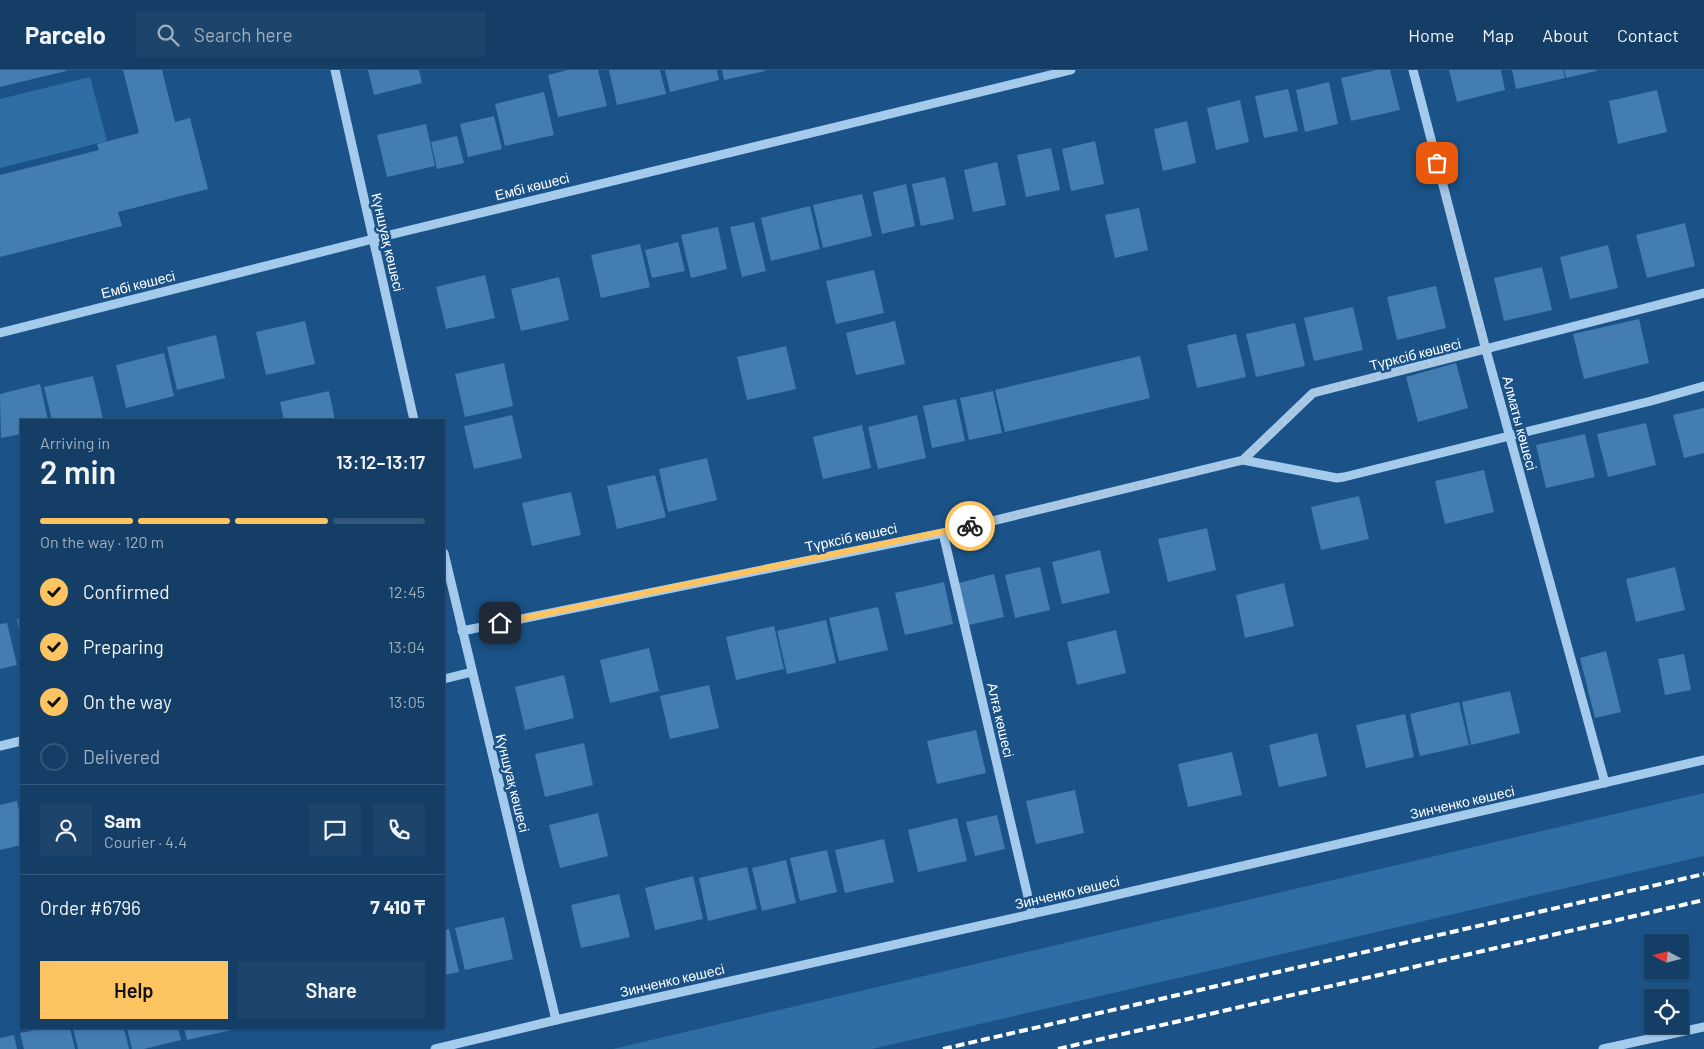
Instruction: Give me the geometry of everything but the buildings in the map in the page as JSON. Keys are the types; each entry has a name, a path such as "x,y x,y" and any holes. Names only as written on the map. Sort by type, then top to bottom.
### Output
{"street":[{"name":"Күншуақ көшесі","path":"335,70 414,419"},
{"name":"Ембі көшесі","path":"0,333 373,239 1071,70"},
{"name":"Алматы көшесі","path":"1413,70 1486,350 1605,783"},
{"name":"Түрксіб көшесі","path":"1243,460 1313,393 1704,293"},
{"name":"Түрксіб көшесі","path":"462,631 943,533 1243,460 1337,478 1510,437 1704,386"},
{"name":"Алға көшесі","path":"943,533 1032,914"},
{"name":"Күншуақ көшесі","path":"445,562 448,591 462,631 556,1020"},
{"path":"445,678 472,672"},
{"path":"0,746 20,741"},
{"name":"Зинченко көшесі","path":"435,1049 1704,760"},
{"path":"1603,1049 1704,1027"}],"shaded area":[{"path":"90,77 107,141 0,168 0,99"},
{"path":"1704,793 1704,856 872,1049 613,1049"}],"railway":[{"path":"943,1049 1704,874"},
{"path":"1058,1049 1704,900"}],"way so far":[{"path":"970,526 1243,460 1313,393 1486,350 1437,163"}],"route":[{"path":"500,623 970,526"}]}
